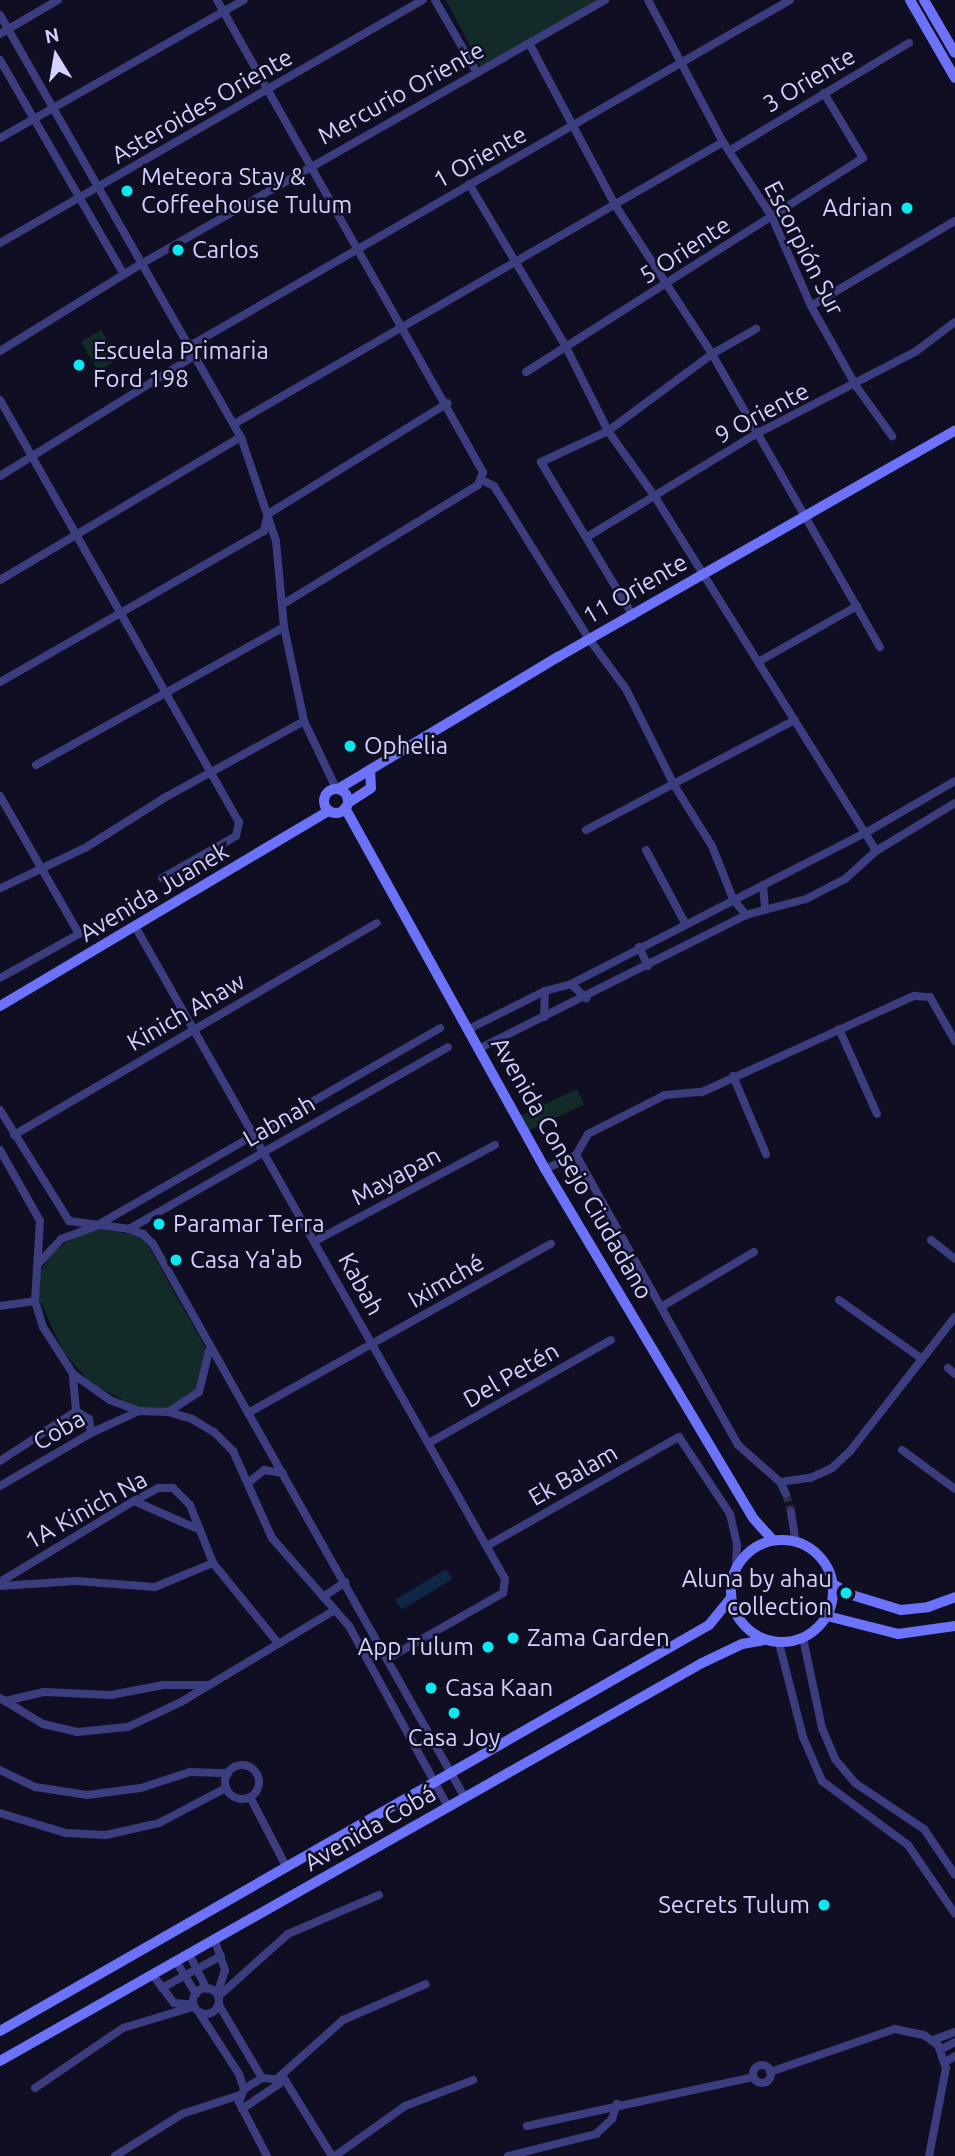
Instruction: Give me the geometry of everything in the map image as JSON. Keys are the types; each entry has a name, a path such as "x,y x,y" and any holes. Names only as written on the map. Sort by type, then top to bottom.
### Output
{"street":[{"path":"0,33 58,0"},
{"path":"217,0 398,327 481,461 482,480"},
{"path":"0,138 244,0"},
{"name":"Asteroides Oriente","path":"0,243 424,0"},
{"path":"435,0 477,73"},
{"name":"Mercurio Oriente","path":"0,351 141,264 605,0"},
{"name":"Escorpión Sur","path":"648,0 723,142 772,217 811,306 856,386 892,436"},
{"name":"1 Oriente","path":"188,347 469,184 573,128 790,0"},
{"path":"910,0 955,78"},
{"path":"924,0 955,53"},
{"path":"0,15 241,437 276,541 284,627 304,721 337,789 324,797 329,811 347,805 371,788 370,770"},
{"path":"529,43 615,205 670,284 880,647"},
{"name":"3 Oriente","path":"729,151 909,43"},
{"path":"0,60 124,275"},
{"name":"5 Oriente","path":"526,372 565,345 670,284 863,158 824,93"},
{"path":"234,424 398,327 515,265 723,142"},
{"path":"469,184 565,345 608,431 655,497 867,832 876,851"},
{"path":"811,306 955,221"},
{"name":"9 Oriente","path":"587,537 756,434 856,386 915,352 955,322"},
{"path":"633,616 541,462 608,431 712,355 756,329"},
{"path":"0,475 35,457 194,356"},
{"path":"0,400 35,457 76,539 120,617 239,822 239,834 162,878"},
{"path":"0,682 120,617 221,552 264,531 268,514 447,403"},
{"name":"11 Oriente","path":"337,789 589,639 955,431"},
{"path":"0,580 76,539 241,437"},
{"path":"283,604 482,480"},
{"path":"482,480 494,486 589,639 626,689 674,785 712,846 733,899 746,915"},
{"path":"758,662 857,606"},
{"path":"36,765 284,627"},
{"path":"586,830 795,720"},
{"path":"1,888 42,866 85,848 209,772 304,721"},
{"path":"467,1030 545,991 571,984 685,923 867,832 955,780"},
{"name":"Avenida Consejo Ciudadano","path":"337,789 545,1169 753,1518 773,1541"},
{"path":"0,796 79,934 0,978"},
{"path":"480,1048 586,998 765,906 806,899 845,879 876,851 955,803"},
{"name":"Avenida Juanek","path":"0,1006 136,928 329,811"},
{"path":"646,850 685,923"},
{"path":"763,885 765,906"},
{"name":"Kinich Ahaw","path":"14,1135 377,923"},
{"name":"Kabah","path":"136,928 487,1546 507,1587 387,1659"},
{"path":"639,947 648,966"},
{"path":"571,984 586,998"},
{"path":"544,1017 545,991"},
{"path":"545,1169 576,1155 589,1134 665,1095 702,1092 921,994 930,997 955,1041"},
{"path":"36,1266 61,1239 96,1226 440,1028"},
{"path":"839,1029 877,1114"},
{"name":"Labnah","path":"129,1229 448,1047"},
{"path":"733,1076 766,1154"},
{"path":"0,1111 69,1221 129,1229 143,1234 153,1244 209,1348 283,1473 465,1798"},
{"name":"Mayapan","path":"315,1241 495,1145"},
{"path":"0,1150 40,1221 34,1301 43,1327 73,1374 110,1400 139,1411 168,1412 215,1432 233,1451 272,1538 349,1626 448,1807"},
{"path":"576,1155 738,1445 780,1482 786,1494"},
{"path":"931,1240 955,1259"},
{"name":"Iximché","path":"248,1413 551,1244"},
{"path":"661,1307 754,1252"},
{"path":"839,1300 922,1359"},
{"path":"0,1306 34,1301"},
{"path":"780,1482 810,1478 832,1468 851,1450 955,1317"},
{"name":"Del Petén","path":"429,1443 611,1340"},
{"path":"168,1412 199,1392 209,1348"},
{"path":"73,1374 76,1411"},
{"path":"76,1411 89,1419 91,1433"},
{"path":"0,1461 76,1411"},
{"name":"Coba","path":"0,1486 91,1433 139,1411"},
{"name":"Ek Balam","path":"487,1546 679,1437 730,1514 737,1545 736,1567"},
{"path":"902,1450 955,1489"},
{"path":"248,1483 264,1470 283,1473"},
{"name":"1A Kinich Na","path":"0,1584 134,1501 158,1488 173,1488 190,1506 213,1563 278,1643"},
{"path":"134,1501 200,1530"},
{"path":"791,1512 796,1542"},
{"path":"833,1584 827,1616 803,1638 779,1643 764,1640 742,1624 731,1598 736,1567 751,1550 773,1541 796,1542 817,1553 833,1584 852,1595 901,1610 928,1607 955,1597"},
{"path":"0,1584 76,1581 155,1587 213,1563"},
{"path":"323,1597 345,1582"},
{"name":"Avenida Cobá","path":"0,2031 709,1625 731,1598"},
{"path":"3,1700 43,1724 100,1732 148,1721 335,1610"},
{"path":"827,1616 898,1634 930,1633 955,1626"},
{"path":"803,1638 822,1728 835,1759 855,1783 924,1829 955,1875"},
{"name":"Avenida Cobá","path":"0,2061 725,1650 764,1640"},
{"path":"779,1643 803,1737 822,1782 908,1845 955,1914"},
{"path":"3,1700 44,1692 111,1695 163,1685 209,1685"},
{"path":"0,1770 34,1787 88,1795 141,1788 190,1772 228,1773 244,1766 256,1772 258,1786 250,1797 238,1799 226,1788"},
{"path":"226,1788 228,1773"},
{"path":"0,1814 66,1833 106,1835 159,1823 226,1788"},
{"path":"250,1797 287,1868"},
{"path":"219,1993 288,1934 379,1895"},
{"path":"215,1941 222,1956 225,1977 219,1993 219,2005 262,2078"},
{"path":"189,1954 207,1989"},
{"path":"162,1988 222,1956"},
{"path":"176,1961 196,1994"},
{"path":"152,1974 174,2003 192,2006 200,2014 242,2092 242,2109 267,2156"},
{"path":"242,2109 282,2078 343,2020 426,1984"},
{"path":"192,2006 196,1994 207,1989 219,1993"},
{"path":"200,2014 219,2005"},
{"path":"35,2088 123,2028 192,2006"},
{"path":"527,2126 617,2104 753,2077 765,2082 770,2072 895,2029 933,2040 955,2032"},
{"path":"929,2156 946,2076 945,2063 933,2040"},
{"path":"940,2050 955,2042"},
{"path":"945,2063 955,2056"},
{"path":"946,2076 955,2068"},
{"path":"115,2156 182,2114 242,2092 262,2078 282,2078"},
{"path":"282,2078 333,2156 357,2143 405,2106 473,2080"},
{"path":"508,2156 596,2134 606,2127 617,2104"},
{"path":"350,2156 357,2143"}],"green space":[{"path":"446,0 597,0 481,67"},
{"path":"101,330 118,359 98,371 81,342"},
{"path":"577,1089 584,1104 526,1131 519,1116"},
{"path":"97,1229 143,1236 206,1349 198,1391 168,1409 138,1408 91,1383 64,1353 39,1299 39,1272 55,1250 79,1234"}],"water":[{"path":"446,1569 452,1579 402,1610 395,1599"}],"tunnel":[{"path":"786,1494 791,1512"}],"place":[{"name":"Meteora Stay & Coffeehouse Tulum","path":"127,191"},
{"name":"Adrian","path":"907,208"},
{"name":"Carlos","path":"178,250"},
{"name":"Escuela Primaria Ford 198","path":"79,365"},
{"name":"Ophelia","path":"350,746"},
{"name":"Paramar Terra","path":"159,1224"},
{"name":"Casa Ya'ab","path":"176,1260"},
{"name":"Aluna by ahau collection","path":"846,1593"},
{"name":"Zama Garden","path":"513,1638"},
{"name":"App Tulum","path":"488,1647"},
{"name":"Casa Kaan","path":"431,1688"},
{"name":"Casa Joy","path":"454,1713"},
{"name":"Secrets Tulum","path":"824,1905"}]}
